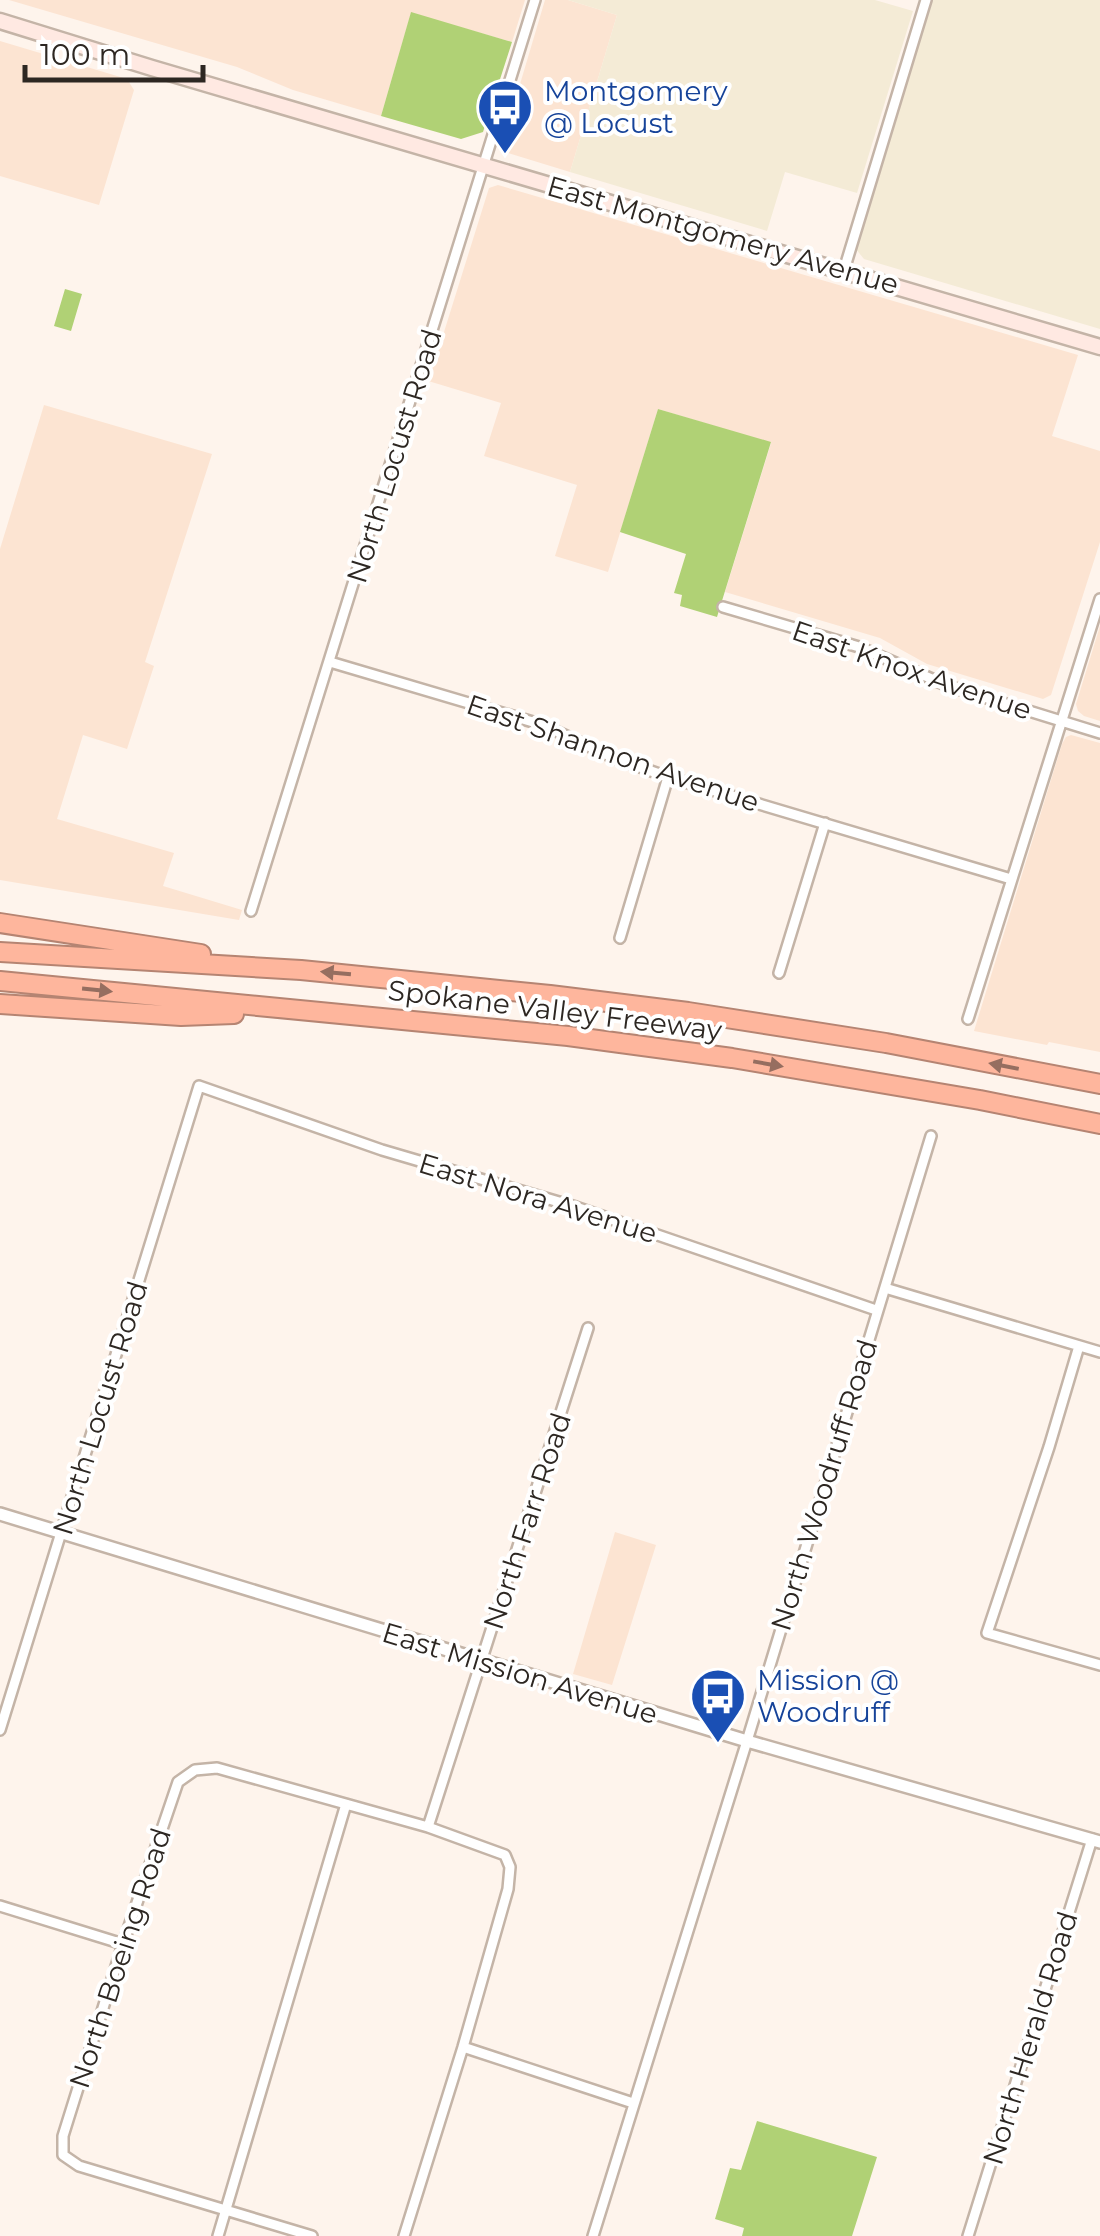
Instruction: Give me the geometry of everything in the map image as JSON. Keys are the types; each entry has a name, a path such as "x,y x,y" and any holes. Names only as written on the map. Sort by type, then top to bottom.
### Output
{"highway":[{"path":"0,923 301,970"},
{"name":"Spokane Valley Freeway","path":"0,952 301,970 550,995 886,1043 1100,1084"},
{"name":"Spokane Valley Freeway","path":"0,981 568,1036 732,1058 1100,1124"},
{"path":"0,1004 181,1016 304,1011"}],"main road":[{"name":"East Montgomery Avenue","path":"0,21 1100,347"}],"street":[{"name":"North Locust Road","path":"251,911 536,0"},
{"path":"844,270 926,0"},
{"path":"968,1018 1100,598"},
{"name":"East Knox Avenue","path":"723,607 859,647 932,681 1100,732"},
{"name":"East Shannon Avenue","path":"330,662 544,725 668,778 1011,879"},
{"path":"620,938 668,778"},
{"path":"779,972 825,823"},
{"name":"North Locust Road","path":"0,1730 199,1086"},
{"name":"East Nora Avenue","path":"199,1086 382,1150 576,1207 876,1310"},
{"name":"North Woodruff Road","path":"593,2236 930,1136"},
{"path":"885,1288 1100,1352"},
{"name":"North Farr Road","path":"428,1828 588,1328"},
{"path":"1079,1346 987,1634 1100,1664"},
{"name":"East Mission Avenue","path":"0,1514 747,1741 1096,1840"},
{"name":"North Boeing Road","path":"225,2211 79,2166 64,2155 63,2136 178,1782 195,1770 217,1768 346,1804"},
{"path":"218,2236 346,1804 505,1855 510,1867 508,1889 404,2236"},
{"name":"North Herald Road","path":"968,2236 1096,1840"},
{"path":"0,1906 123,1944"},
{"path":"462,2048 633,2103"},
{"path":"225,2211 312,2236"}],"shaded area":[{"path":"9,0 525,0 512,42 411,13 381,116 293,90 237,67"},
{"path":"545,0 568,0 617,15 570,172 501,148"},
{"path":"568,0 875,0 913,11 857,193 785,172 767,231 570,172 617,15"},
{"path":"930,0 1100,0 1100,329 864,259 855,248"},
{"path":"0,41 127,79 134,90 99,205 0,176"},
{"path":"498,185 1078,355 1052,436 1100,451 1100,542 1051,695 1043,699 927,664 880,638 725,592 771,443 658,409 608,572 555,556 577,485 484,456 501,403 425,380 439,348 489,188"},
{"path":"44,405 212,454 145,662 154,666 127,749 83,735 57,819 174,853 163,886 242,910 239,920 0,880 0,549"},
{"path":"1100,626 1100,721 1084,716 1076,704"},
{"path":"1071,735 1100,743 1100,1052 974,1031 1062,744"},
{"path":"615,1532 656,1545 612,1685 573,1674"}],"green space":[{"path":"411,12 512,42 483,132 461,139 381,116"},
{"path":"65,289 82,294 71,331 54,326"},
{"path":"658,409 771,442 717,617 680,606 682,595 674,593 686,554 620,532"},
{"path":"757,2121 877,2157 852,2236 742,2236 744,2228 715,2219 730,2168 741,2170"}],"place":[{"name":"Montgomery @ Locust","path":"505,156"},
{"name":"Mission @ Woodruff","path":"718,1745"}]}
